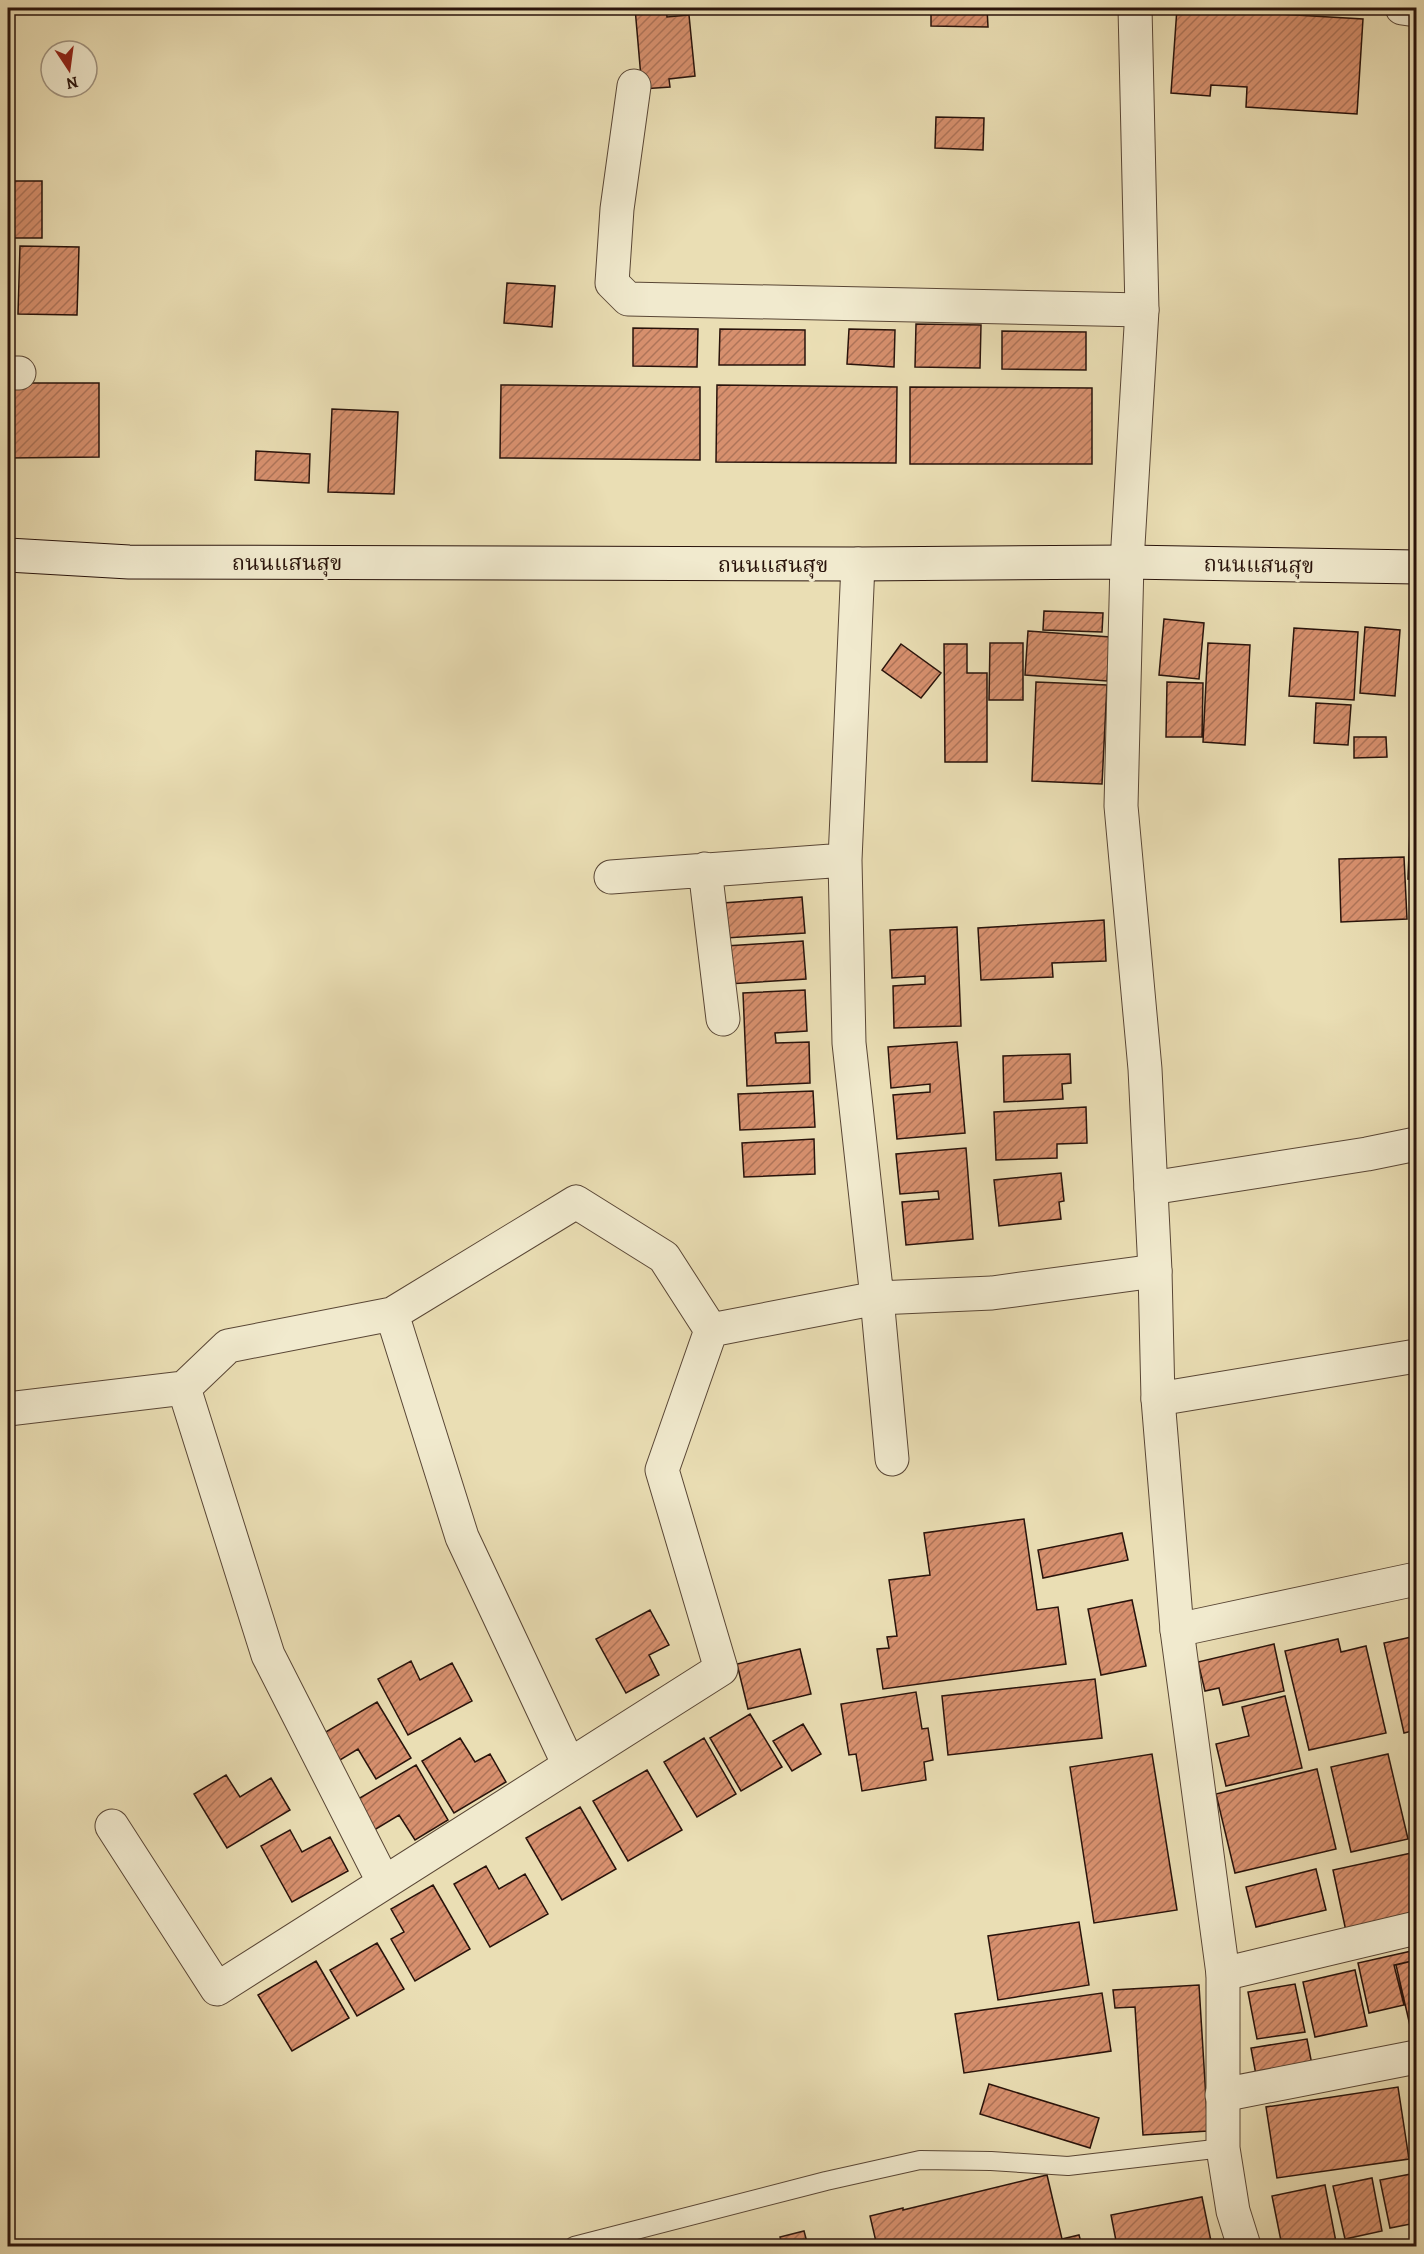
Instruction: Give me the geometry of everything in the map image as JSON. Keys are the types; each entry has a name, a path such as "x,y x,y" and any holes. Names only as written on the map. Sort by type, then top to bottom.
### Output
{"street":[{"path":"1135,8 1142,310 1127,562 1121,806 1144,1069 1155,1271 1158,1399 1177,1630 1223,1974 1223,2148 1233,2211 1244,2247"},
{"path":"1402,8 1416,10"},
{"path":"634,86 617,209 612,283 628,299 1142,310"},
{"name":"ถนนแสนสุข","path":"8,555 129,562 858,564 1127,562 1416,567"},
{"name":"ถนนแสนสุข","path":"8,570 129,562"},
{"path":"858,564 845,860 849,1043 878,1298 892,1459"},
{"path":"611,877 845,860"},
{"path":"705,869 723,1019"},
{"path":"1151,1188 1367,1154 1416,1144"},
{"path":"8,1408 184,1388 228,1346 392,1314 576,1202 664,1257 711,1330"},
{"path":"711,1330 878,1298 992,1293 1155,1271"},
{"path":"392,1314 462,1537 569,1765"},
{"path":"112,1826 217,1989 721,1669 662,1470 711,1330"},
{"path":"1158,1399 1416,1356"},
{"path":"184,1388 268,1654 384,1883"},
{"path":"1177,1630 1416,1579"},
{"path":"1223,1974 1416,1929"},
{"path":"1222,2095 1416,2057"}],"lane":[{"path":"574,2247 826,2181 920,2160 991,2161 1068,2166 1223,2148"}],"building":[{"path":"635,8 666,8 667,17 689,15 695,76 669,79 670,87 642,89"},
{"path":"931,8 987,8 988,27 931,26"},
{"path":"1177,8 1363,19 1357,114 1246,107 1247,87 1211,85 1210,96 1171,93"},
{"path":"936,117 984,118 983,150 935,148"},
{"path":"8,181 42,181 42,238 8,238"},
{"path":"20,246 79,247 77,315 18,314"},
{"path":"507,283 555,286 552,327 504,323"},
{"path":"916,324 981,325 980,368 915,367"},
{"path":"633,328 698,329 697,367 633,366"},
{"path":"720,329 805,330 805,365 719,365"},
{"path":"849,329 895,330 894,367 847,364"},
{"path":"1002,331 1086,332 1086,370 1002,369"},
{"path":"8,383 99,383 99,457 8,458"},
{"path":"501,385 700,387 700,460 500,458"},
{"path":"717,385 897,387 896,463 716,462"},
{"path":"910,387 1092,388 1092,464 910,464"},
{"path":"332,409 398,412 394,494 328,492"},
{"path":"256,451 310,454 309,483 255,480"},
{"path":"1044,611 1103,613 1102,632 1043,630"},
{"path":"1164,619 1204,623 1199,679 1159,675"},
{"path":"1365,627 1400,630 1395,696 1360,693"},
{"path":"1294,628 1358,632 1354,700 1289,696"},
{"path":"1028,631 1110,637 1107,681 1025,675"},
{"path":"990,643 1023,643 1023,700 989,700"},
{"path":"1208,643 1250,645 1245,745 1203,742"},
{"path":"901,644 941,673 921,698 882,670"},
{"path":"944,644 967,644 967,673 987,673 987,762 945,762"},
{"path":"1036,682 1107,685 1102,784 1032,781"},
{"path":"1167,682 1203,683 1202,737 1166,737"},
{"path":"1316,703 1351,705 1348,745 1314,743"},
{"path":"1354,737 1386,737 1387,757 1354,758"},
{"path":"1412,780 1416,780 1416,880 1408,879"},
{"path":"1404,857 1407,919 1341,922 1339,859"},
{"path":"802,897 805,933 726,938 723,903"},
{"path":"1104,920 1106,961 1052,963 1053,977 981,980 978,928"},
{"path":"957,927 961,1026 894,1028 893,986 925,984 925,976 892,978 890,930"},
{"path":"803,941 806,979 728,984 726,946"},
{"path":"805,990 807,1031 775,1033 776,1043 809,1042 810,1083 747,1086 743,993"},
{"path":"957,1042 965,1133 897,1139 893,1095 930,1092 930,1084 891,1088 888,1047"},
{"path":"1070,1054 1071,1083 1062,1084 1063,1099 1004,1102 1003,1056"},
{"path":"813,1091 815,1127 740,1130 738,1094"},
{"path":"1086,1107 1087,1143 1057,1144 1057,1158 996,1160 994,1112"},
{"path":"814,1139 815,1174 744,1177 742,1143"},
{"path":"966,1148 973,1239 906,1245 902,1202 939,1199 938,1191 900,1194 896,1154"},
{"path":"1061,1173 1064,1201 1059,1202 1061,1219 999,1226 994,1180"},
{"path":"1024,1519 1037,1610 1058,1607 1066,1664 883,1689 877,1649 889,1648 887,1637 897,1636 889,1580 930,1575 924,1533"},
{"path":"1122,1533 1128,1560 1043,1578 1038,1550"},
{"path":"1132,1600 1146,1666 1101,1675 1088,1609"},
{"path":"650,1610 669,1645 649,1655 659,1675 626,1693 596,1639"},
{"path":"1416,1636 1416,1730 1404,1733 1384,1643"},
{"path":"1338,1639 1341,1652 1366,1646 1386,1733 1309,1750 1285,1651"},
{"path":"1274,1644 1284,1691 1223,1705 1219,1688 1205,1691 1198,1662"},
{"path":"800,1649 811,1694 748,1709 737,1664"},
{"path":"411,1661 420,1680 452,1663 472,1701 408,1735 378,1679"},
{"path":"1095,1679 1102,1738 948,1755 942,1696"},
{"path":"916,1692 922,1729 928,1728 933,1760 924,1762 926,1780 862,1791 856,1754 849,1755 841,1704"},
{"path":"1285,1696 1302,1768 1226,1786 1216,1744 1249,1736 1242,1707"},
{"path":"377,1702 411,1758 376,1779 358,1749 340,1760 324,1733"},
{"path":"750,1714 782,1767 741,1791 710,1738"},
{"path":"803,1724 821,1754 792,1771 773,1741"},
{"path":"460,1738 475,1762 490,1754 506,1782 454,1813 422,1761"},
{"path":"704,1738 736,1794 697,1817 664,1762"},
{"path":"1152,1754 1177,1910 1094,1923 1070,1767"},
{"path":"1388,1754 1408,1839 1351,1852 1331,1767"},
{"path":"416,1765 448,1820 415,1840 399,1815 371,1832 353,1802"},
{"path":"1317,1769 1336,1849 1235,1873 1216,1794"},
{"path":"647,1770 682,1830 628,1861 593,1801"},
{"path":"226,1775 240,1797 271,1778 290,1810 227,1848 194,1794"},
{"path":"580,1807 616,1869 562,1900 526,1838"},
{"path":"290,1830 302,1852 330,1837 348,1871 292,1902 261,1846"},
{"path":"1416,1852 1416,1921 1347,1936 1333,1870"},
{"path":"486,1866 499,1889 525,1874 548,1914 490,1947 454,1884"},
{"path":"1316,1869 1326,1910 1256,1927 1246,1887"},
{"path":"433,1885 470,1949 415,1981 391,1939 404,1932 391,1909"},
{"path":"1079,1922 1089,1985 998,2000 988,1936"},
{"path":"377,1943 404,1989 357,2016 330,1970"},
{"path":"1416,1950 1416,1960 1394,1965 1404,2005 1369,2013 1358,1963"},
{"path":"1416,1960 1416,2042 1414,2043 1396,1965"},
{"path":"316,1961 349,2018 292,2051 258,1995"},
{"path":"1355,1970 1367,2026 1315,2037 1303,1982"},
{"path":"1295,1984 1305,2032 1257,2039 1248,1992"},
{"path":"1199,1985 1208,2131 1143,2135 1135,2007 1115,2008 1113,1990"},
{"path":"1102,1993 1111,2051 964,2073 955,2014"},
{"path":"1307,2039 1312,2065 1256,2075 1251,2048"},
{"path":"989,2084 1099,2118 1090,2148 980,2114"},
{"path":"1398,2087 1409,2159 1277,2178 1266,2107"},
{"path":"1416,2173 1416,2223 1390,2228 1380,2180"},
{"path":"1047,2175 1062,2239 1079,2235 1082,2246 877,2246 870,2216"},
{"path":"1372,2178 1382,2231 1345,2239 1333,2186"},
{"path":"1325,2185 1336,2242 1315,2246 1282,2246 1272,2196"},
{"path":"1202,2197 1212,2246 1117,2246 1111,2215"},
{"path":"804,2231 808,2246 783,2246 780,2237"}]}
